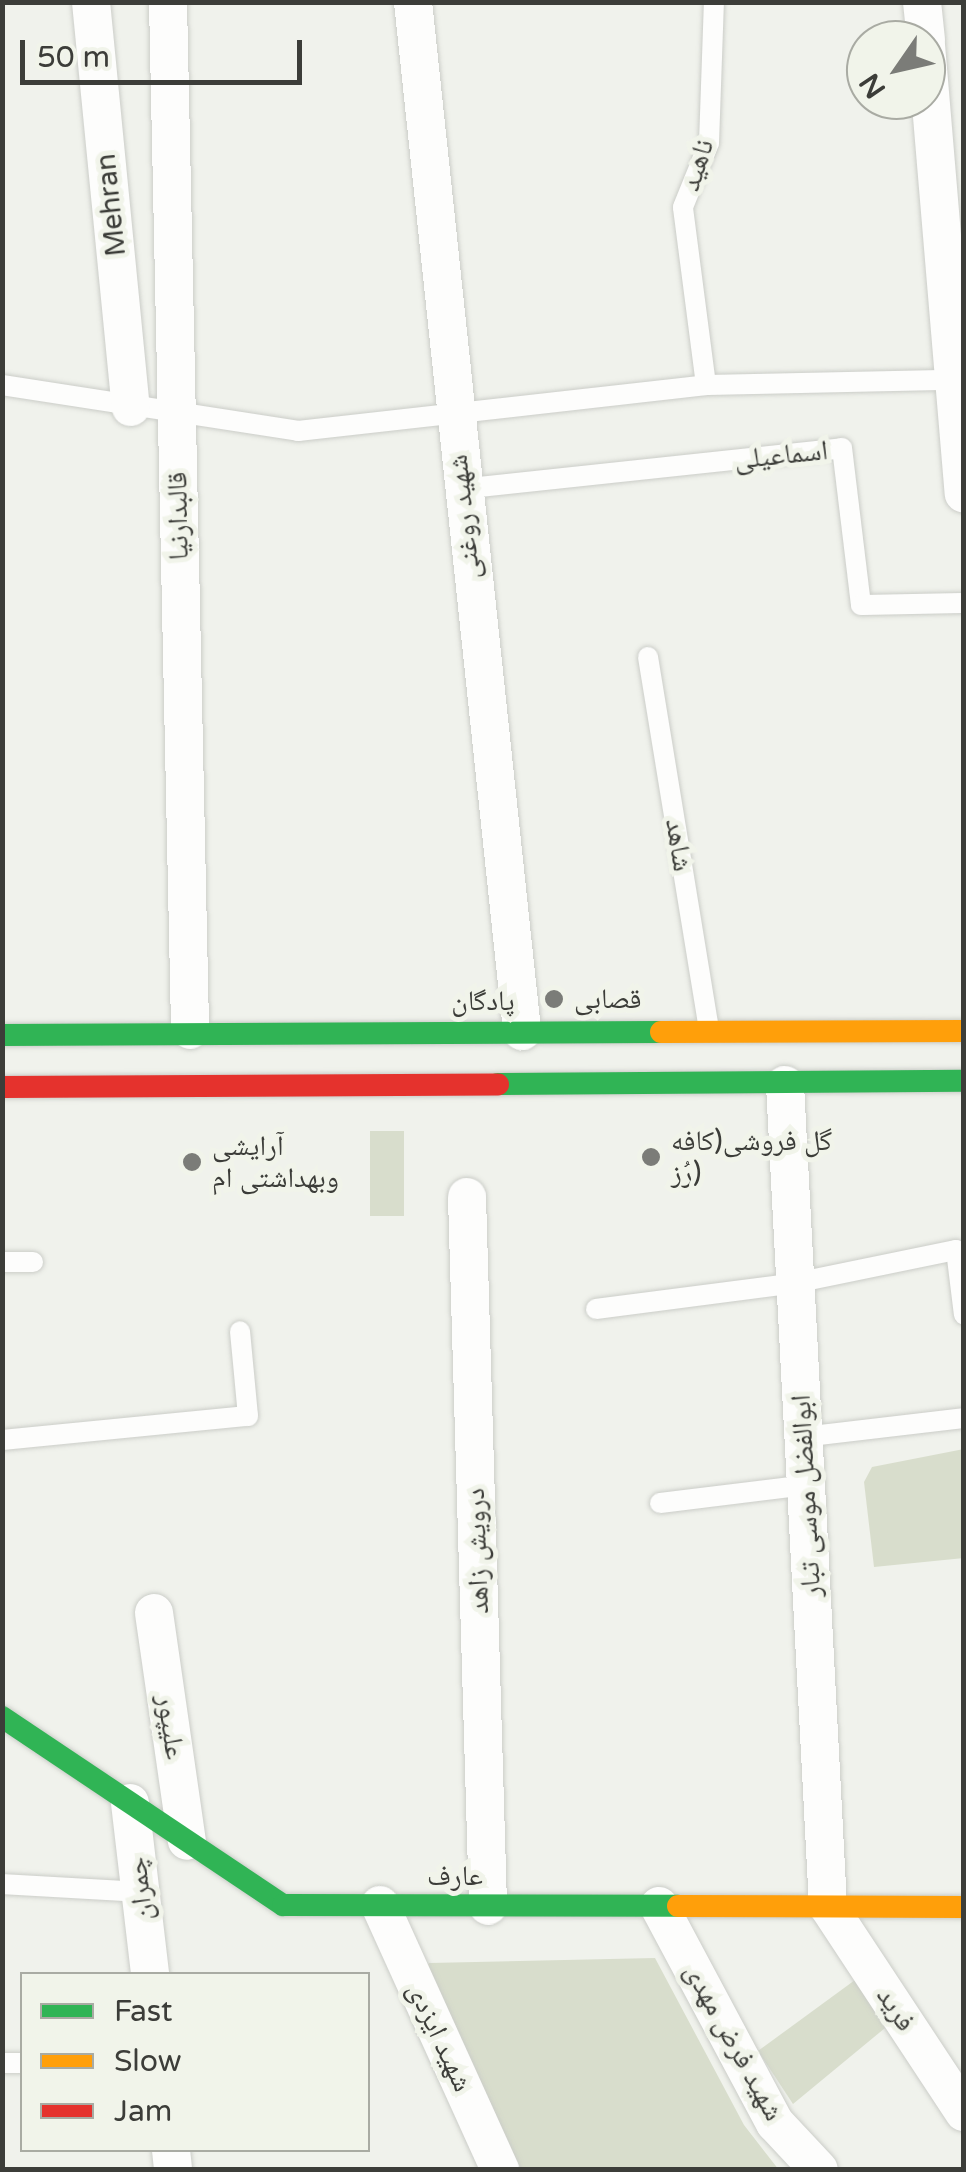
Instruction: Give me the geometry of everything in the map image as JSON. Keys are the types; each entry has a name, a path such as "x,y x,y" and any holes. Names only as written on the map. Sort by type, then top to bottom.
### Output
{"main road":[{"name":"پادگان","path":"2,1035 190,1030 964,1031"},
{"path":"2,1087 785,1085 964,1080"},
{"name":"عارف","path":"2,1718 283,1905 964,1906"}],"street":[{"name":"Mehran","path":"91,2 131,407"},
{"name":"قالبدارنیا","path":"168,2 190,1030"},
{"name":"شهید روغنی","path":"413,2 461,490 522,1031"},
{"path":"932,120 964,493"},
{"name":"ابوالفضل موسی تبار","path":"785,1085 828,1906"},
{"name":"درویش زاهد","path":"466,1196 488,1906"},
{"name":"علیپور","path":"154,1613 187,1841"},
{"name":"چمران","path":"130,1802 150,1972"},
{"name":"شهید ایزدی","path":"380,1905 500,2170"},
{"name":"شهید فرض مهدی","path":"660,1906 776,2123 819,2170"},
{"name":"فرید","path":"828,1906 964,2112"}],"lane":[{"name":"ناهید","path":"706,385 683,207 709,144 714,2"},
{"path":"2,385 298,432 706,385 954,380"},
{"name":"اسماعيلی","path":"461,490 842,448 860,605 964,603"},
{"name":"شاهد","path":"648,658 710,1032"},
{"path":"596,1308 796,1282 960,1250 964,1315"},
{"path":"2,1262 33,1262"},
{"path":"2,1440 248,1416 240,1331"},
{"path":"803,1437 964,1418"},
{"path":"660,1503 806,1485"},
{"path":"2,1884 140,1892"}],"building":[{"path":"370,1131 404,1131 404,1216 370,1216"},
{"path":"964,1449 964,1558 874,1567 864,1482 872,1467"},
{"path":"655,1958 744,2125 779,2170 519,2170 423,1977 429,1963"},
{"path":"855,1980 885,2028 793,2104 758,2051"}],"traffic: fast":[{"path":"2,1035 661,1032"},
{"path":"498,1084 964,1081"},
{"path":"2,1717 283,1905 678,1906"}],"traffic: slow":[{"path":"661,1032 964,1031"},
{"path":"678,1906 964,1907"}],"traffic: jam":[{"path":"2,1087 498,1084"}],"place":[{"name":"قصابی","path":"554,999"},
{"name":"گل فروشی(کافه رُز)","path":"651,1157"},
{"name":"آرایشی وبهداشتی ام","path":"192,1162"}]}
